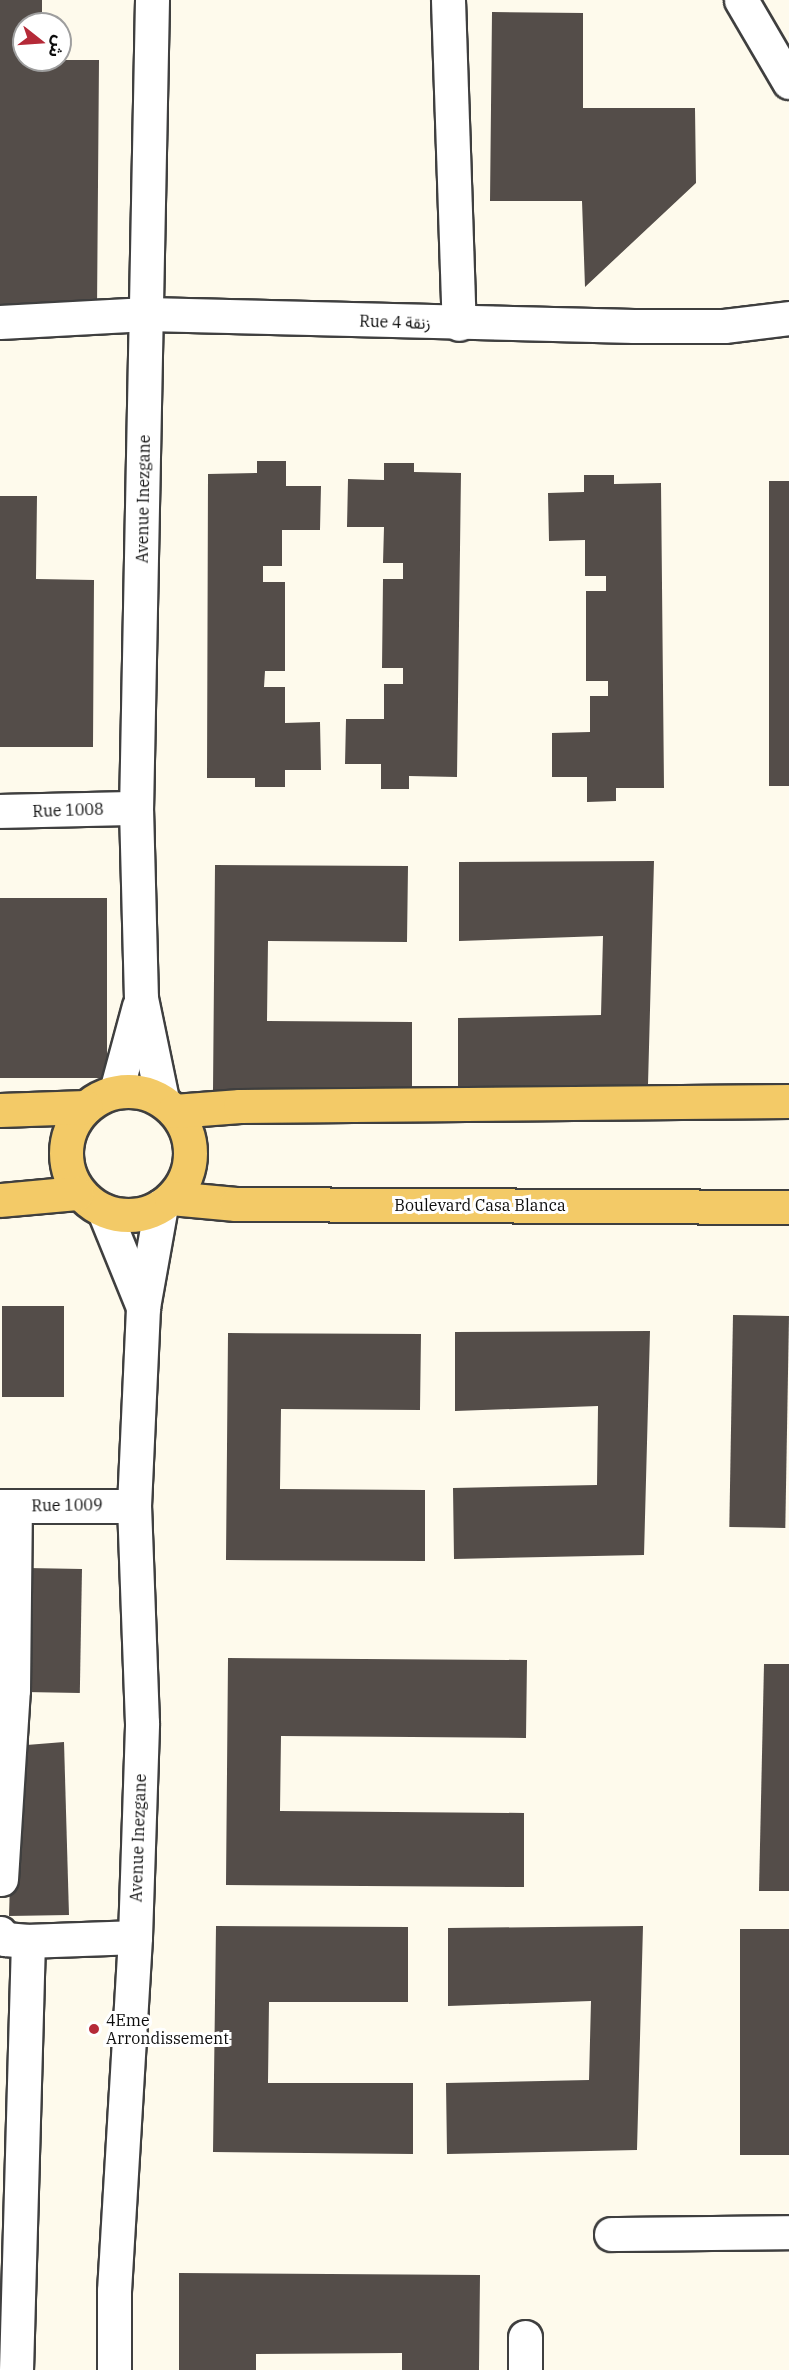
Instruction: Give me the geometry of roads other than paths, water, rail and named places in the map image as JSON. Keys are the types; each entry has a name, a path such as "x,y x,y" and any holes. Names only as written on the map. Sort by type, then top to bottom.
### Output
{"main road":[{"path":"168,1105 190,1146 183,1183 166,1202 133,1216 104,1211 77,1193 67,1172 65,1148 71,1126 86,1107 116,1091 148,1093 168,1105 789,1101"},
{"path":"0,1110 86,1107"},
{"path":"0,1200 77,1193"},
{"name":"Boulevard Casa Blanca","path":"166,1202 789,1207"}],"street":[{"name":"Avenue Inezgane","path":"141,998 136,808 152,0"},
{"path":"448,0 459,324"},
{"path":"741,0 789,82"},
{"name":"Rue 4 زنقة","path":"0,322 147,314 459,324 724,326 789,318"},
{"name":"Rue 1008","path":"0,811 136,808"},
{"path":"116,1091 141,998"},
{"path":"141,998 168,1105"},
{"name":"Avenue Inezgane","path":"114,2370 114,2291 135,1936 142,1723 134,1506 143,1306 166,1202"},
{"path":"104,1211 143,1306"},
{"path":"0,1882 6,1690 7,1506"},
{"name":"Rue 1009","path":"7,1506 134,1506"},
{"path":"16,2370 9,2217 14,1937 135,1936"},
{"path":"611,2234 789,2232"},
{"path":"525,2337 525,2370"}],"place":[{"name":"4Eme Arrondissement","path":"94,2029"}]}
